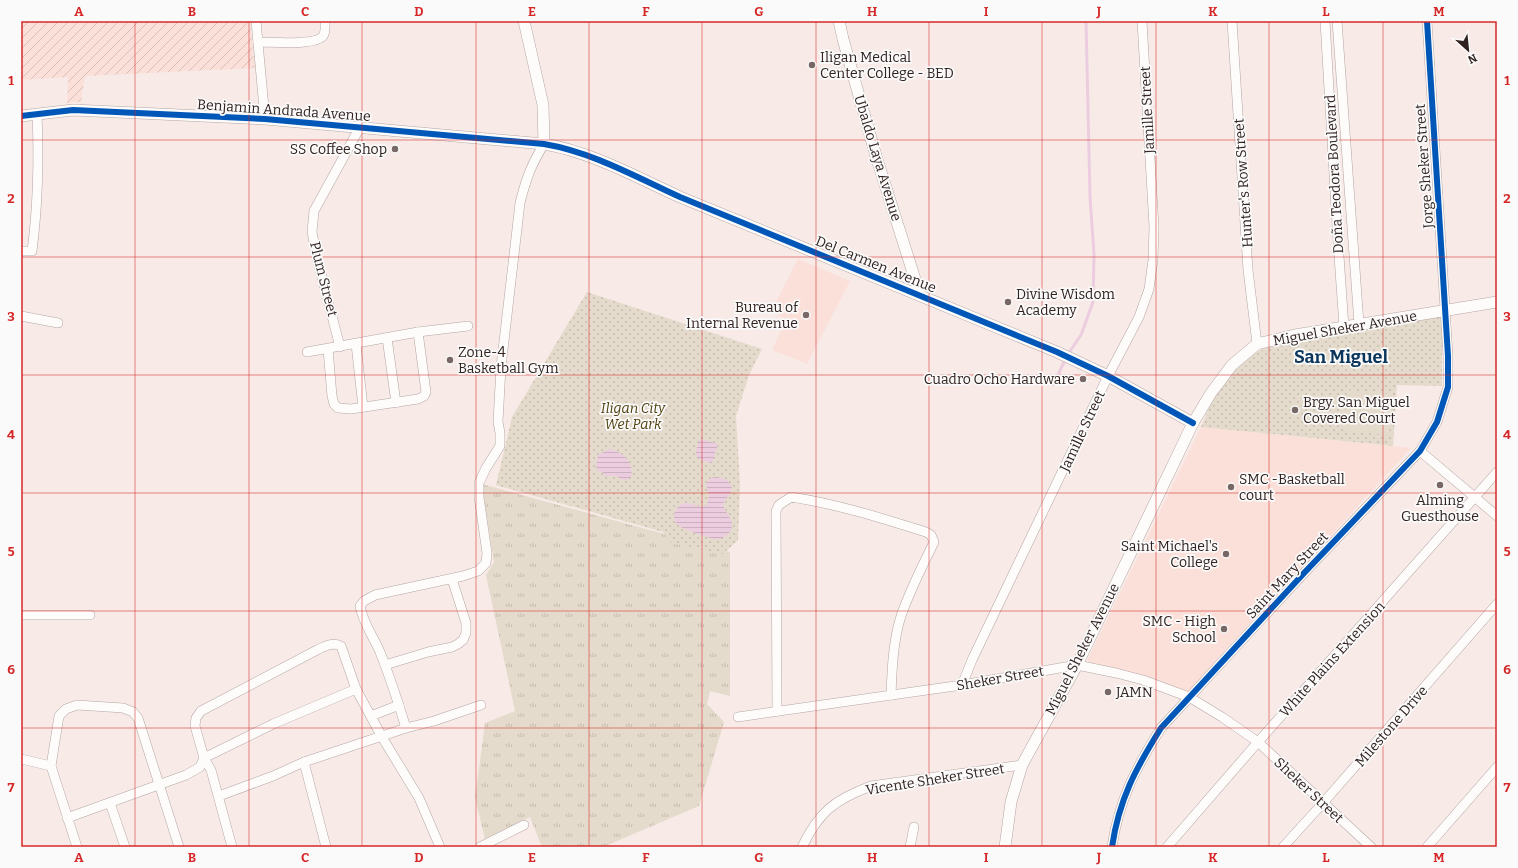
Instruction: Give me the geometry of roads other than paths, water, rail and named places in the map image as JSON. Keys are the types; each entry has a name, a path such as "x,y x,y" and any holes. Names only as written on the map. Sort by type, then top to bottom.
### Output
{"street":[{"path":"256,21 264,119"},
{"path":"258,42 309,42 318,40 323,37 325,32 325,21"},
{"path":"406,728 379,649 362,618 360,606 364,601 375,595 393,590 452,579 478,571 486,563 487,553 479,497 479,483 486,468 500,446 498,422 501,366 520,204 525,180 533,162 544,144 543,105 524,21"},
{"name":"Ubaldo Laya Avenue","path":"839,21 876,156 920,295"},
{"name":"Jamille Street","path":"962,685 972,660 1108,376 1139,317 1149,289 1153,260 1154,227 1142,21"},
{"name":"Hunter's Row Street","path":"1232,21 1248,270 1257,344"},
{"name":"Doña Teodora Boulevard","path":"1326,21 1344,327"},
{"name":"Doña Teodora Boulevard","path":"1337,21 1359,324"},
{"name":"Jorge Sheker Street","path":"1427,21 1446,310"},
{"name":"Benjamin Andrada Avenue","path":"21,116 73,110 264,119 544,144"},
{"path":"21,251 32,251 36,222 39,149 37,114"},
{"name":"Plum Street","path":"340,346 316,258 312,232 314,212 360,127"},
{"name":"Del Carmen Avenue","path":"544,144 565,148 625,171 680,197 1057,352 1108,376 1193,423"},
{"name":"Miguel Sheker Avenue","path":"1005,847 1011,802 1022,765 1077,665 1193,423 1211,393 1232,365 1257,344 1295,335 1497,302"},
{"name":"Saint Mary Street","path":"1112,847 1115,828 1125,792 1143,757 1161,728 1305,572 1420,451 1437,422 1448,387 1446,310"},
{"path":"21,316 58,323"},
{"path":"307,352 418,332 468,326"},
{"path":"328,349 334,404 338,408 363,407 418,399 424,396 426,392 418,332"},
{"path":"387,338 396,403"},
{"path":"356,344 363,407"},
{"path":"1420,451 1497,516"},
{"name":"White Plains Extension","path":"1167,847 1497,472"},
{"path":"777,711 775,679 776,511 779,505 791,497 820,501 853,510 926,532 933,539 934,542 915,579 901,617 894,650 891,695"},
{"path":"385,665 428,652 452,647 463,640 466,633 466,623 452,579"},
{"name":"Milestone Drive","path":"1283,847 1323,804 1497,604"},
{"path":"21,616 90,615"},
{"path":"232,847 219,796 211,770 204,758 195,726 196,718 201,711 329,645 336,644 341,646 356,689 382,737 419,798 439,847"},
{"name":"Sheker Street","path":"738,717 962,685 1077,665 1095,668 1122,674 1189,697 1222,717 1258,742 1371,847"},
{"path":"67,818 186,775 200,767 204,758 273,724 356,689"},
{"path":"77,847 51,766 59,716 66,709 76,705 123,708 133,712 138,718 178,847"},
{"path":"371,716 399,705"},
{"path":"219,796 273,776 304,762 480,705"},
{"path":"21,759 51,766"},
{"path":"304,762 326,847"},
{"name":"Vicente Sheker Street","path":"802,847 819,818 833,804 850,794 871,786 1022,765"},
{"path":"1426,847 1497,767"},
{"path":"110,803 125,847"},
{"path":"480,847 524,826"},
{"path":"910,847 914,827"}],"waterway":[{"path":"1053,385 1068,354 1081,335 1093,302 1094,254 1090,197 1086,21"}],"place":[{"name":"Iligan Medical Center College - BED","path":"812,65"},
{"name":"SS Coffee Shop","path":"395,149"},
{"name":"Divine Wisdom Academy","path":"1008,302"},
{"name":"Bureau of Internal Revenue","path":"806,315"},
{"name":"Zone-4 Basketball Gym","path":"450,360"},
{"name":"Cuadro Ocho Hardware","path":"1083,379"},
{"name":"Brgy. San Miguel Covered Court","path":"1295,410"},
{"name":"Alming Guesthouse","path":"1440,485"},
{"name":"SMC -Basketball court","path":"1231,487"},
{"name":"Saint Michael's College","path":"1226,554"},
{"name":"SMC - High School","path":"1224,629"},
{"name":"JAMN","path":"1108,692"}],"district":[{"name":"San Miguel","path":"1341,357"}],"park label":[{"name":"Iligan City Wet Park","path":"633,416"}]}
